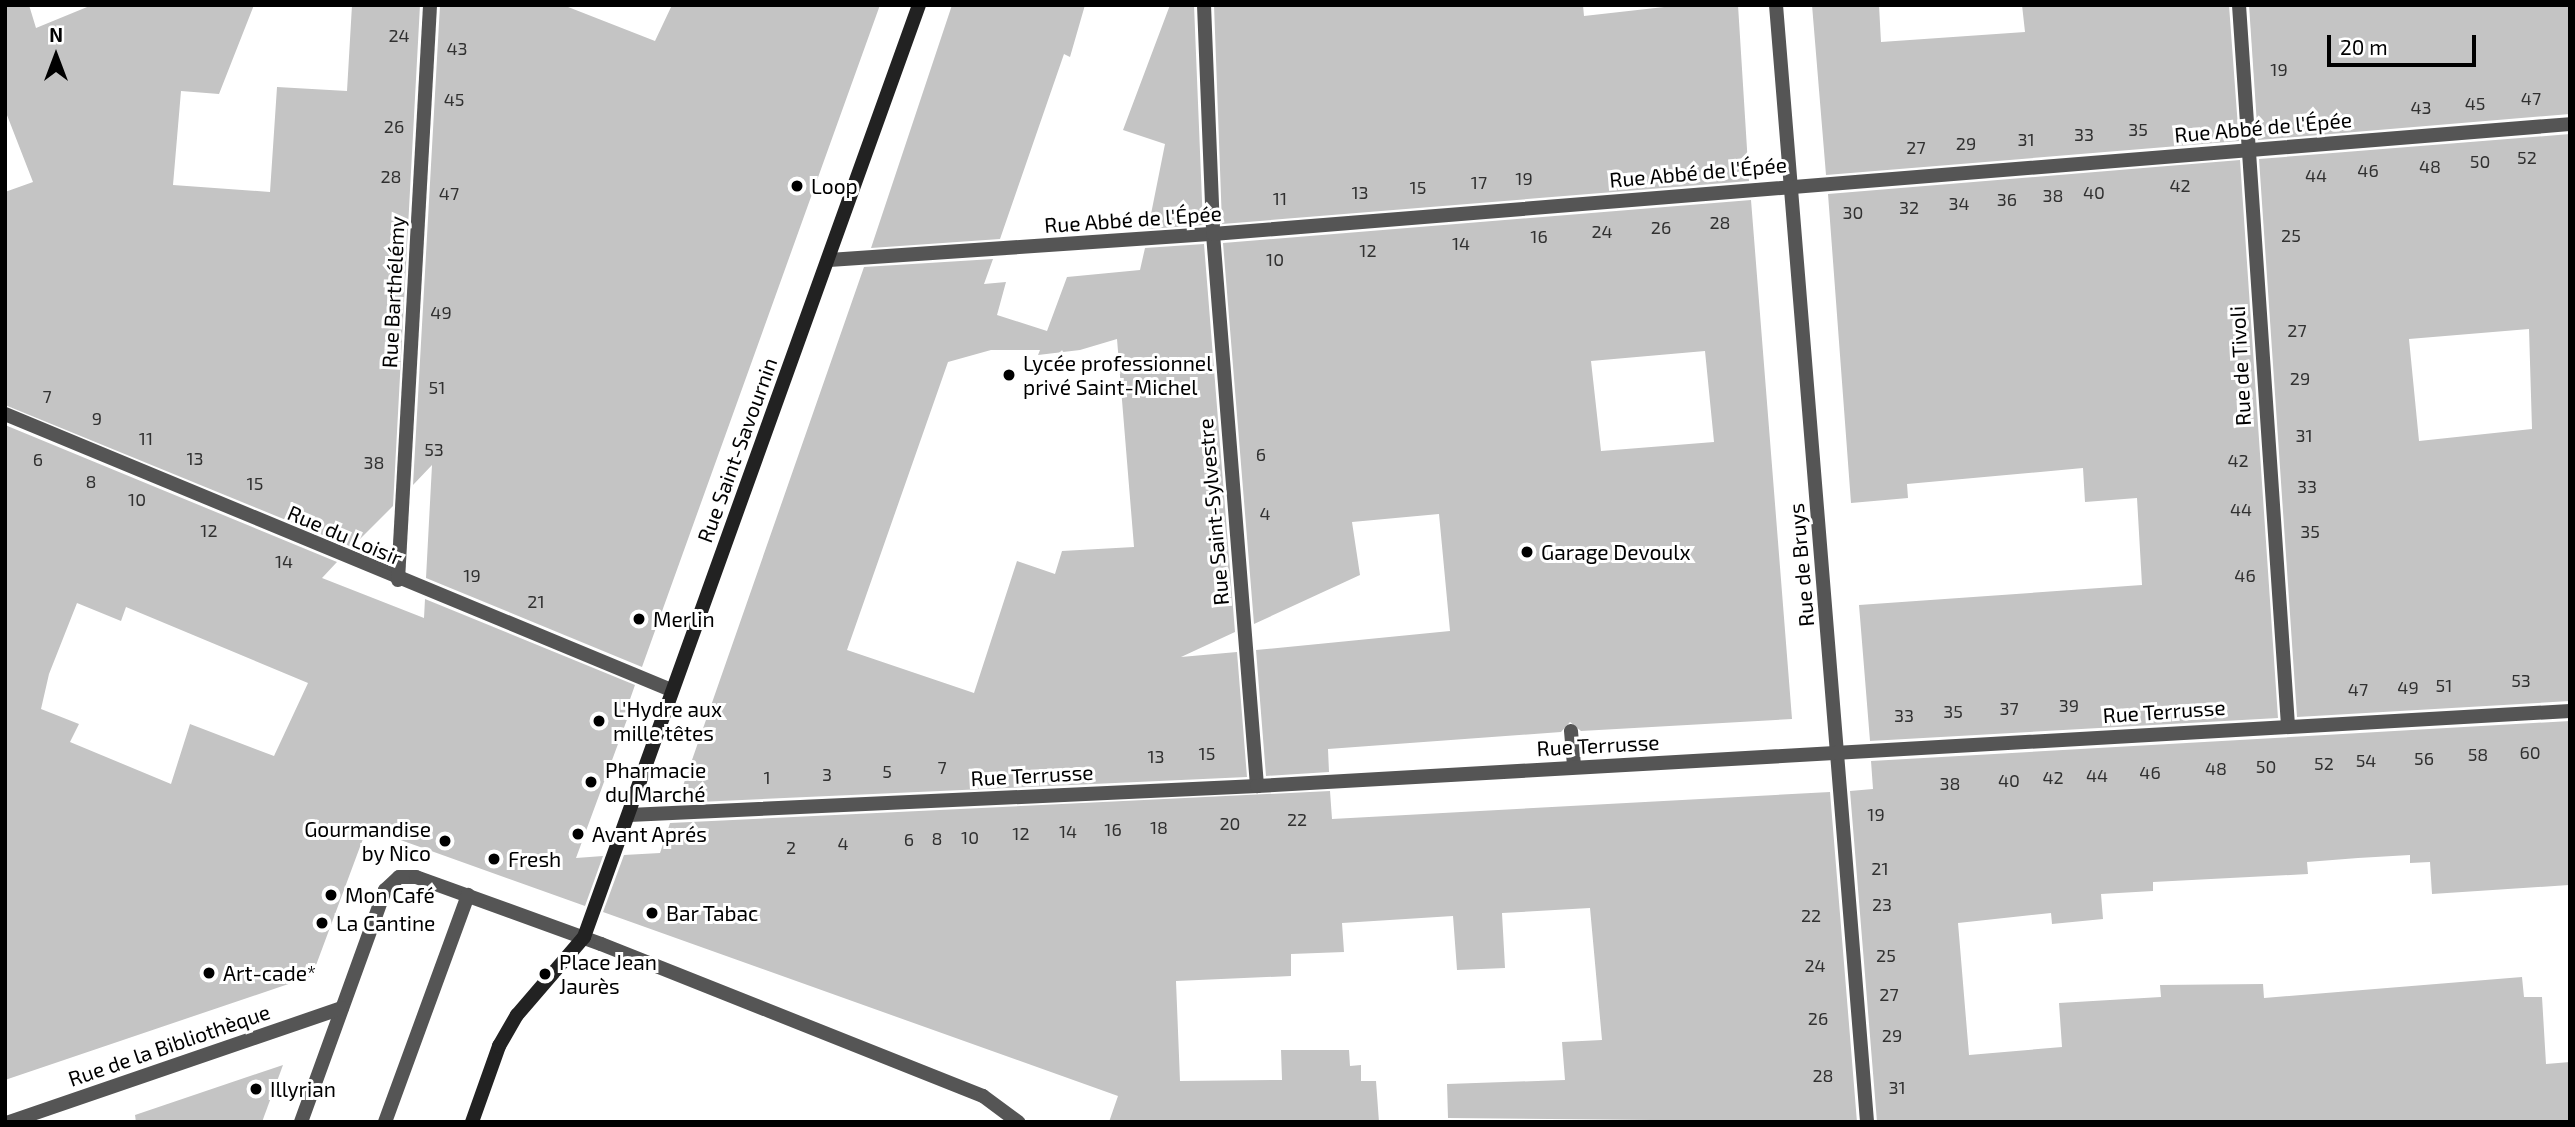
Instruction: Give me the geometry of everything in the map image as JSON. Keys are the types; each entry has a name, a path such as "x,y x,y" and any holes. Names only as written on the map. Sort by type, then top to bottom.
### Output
{"street":[{"name":"Rue Barthélémy","path":"398,580 430,5"},
{"name":"Rue Saint-Savournin","path":"584,937 919,5"},
{"name":"Rue Saint-Sylvestre","path":"1204,5 1213,234 1257,786"},
{"name":"Rue de Bruys","path":"1776,5 1867,1122"},
{"name":"Rue de Tivoli","path":"2239,5 2288,725"},
{"name":"Rue Abbé de l'Épée","path":"829,260 1213,234 2570,124"},
{"name":"Rue du Loisir","path":"5,414 398,580 671,690"},
{"name":"Rue Terrusse","path":"629,814 1257,786 2288,725 2570,711"},
{"path":"1571,731 1574,768"},
{"path":"301,1122 385,890 399,877 416,877 584,937 984,1096 1018,1122"},
{"path":"385,1122 468,895"},
{"path":"472,1122 499,1046 517,1015 584,937"},
{"name":"Rue de la Bibliothèque","path":"9,1122 342,1008"}],"building":[{"path":"5,5 29,5 36,28 92,5 254,5 219,94 181,91 173,185 270,192 277,87 347,91 352,5 420,5 393,506 352,547 5,405 5,192 33,182 5,110"},
{"path":"440,5 563,5 655,41 672,5 880,5 642,667 426,578 432,465 413,485"},
{"path":"952,5 1085,5 1070,57 1064,54 1000,239 871,248"},
{"path":"1170,5 1194,5 1203,225 1148,229 1165,144 1123,130"},
{"path":"1214,5 1583,5 1584,16 1682,5 1738,5 1749,181 1222,224"},
{"path":"1812,5 1879,5 1881,42 2025,32 2022,5 2229,5 2239,141 1826,175"},
{"path":"2249,5 2570,5 2570,114 2258,140"},
{"path":"2570,134 2570,701 2297,717 2259,159","holes":["2529,329 2532,429 2419,441 2409,339"]},
{"path":"2240,160 2278,718 1870,741 1859,605 2142,585 2137,498 2085,502 2083,468 1907,484 1908,498 1851,503 1828,194"},
{"path":"1751,200 1792,719 1581,731 1570,722 1561,732 1328,749 1329,772 1266,776 1256,650 1450,631 1439,514 1352,522 1360,575 1254,624 1223,243","holes":["1705,351 1714,442 1601,451 1591,361"]},
{"path":"1204,244 1235,632 1181,657 1237,652 1247,777 677,803 864,267 993,259 984,284 1006,282 997,315 1047,331 1067,277 1140,270 1145,248","holes":["1117,339 1134,547 1062,551 1055,574 1017,561 974,693 847,650 948,362 991,350 1040,350 1038,355 1080,350"]},
{"path":"5,425 337,562 322,578 424,618 425,599 635,685 628,705 632,706 576,858 603,856 585,906 367,828 312,976 5,1080","holes":["77,603 121,621 126,607 308,683 274,756 190,724 171,784 70,742 79,724 41,709 49,674"]},
{"path":"2570,721 2569,885 2432,894 2430,862 2410,863 2410,855 2358,858 2307,862 2308,874 2153,882 2153,891 2101,894 2103,919 2052,924 2051,913 1958,923 1969,1055 2062,1047 2059,1003 2161,997 2160,985 2263,984 2264,998 2522,977 2524,997 2542,997 2546,1064 2570,1062 2570,1122 1877,1122 1850,791 1873,789 1871,761"},
{"path":"1330,791 1332,819 1830,792 1857,1122 1448,1118 1447,1084 1565,1080 1562,1042 1602,1040 1590,908 1502,913 1505,968 1457,970 1453,916 1342,923 1344,952 1291,954 1291,976 1176,981 1180,1081 1282,1080 1281,1050 1349,1050 1350,1066 1361,1065 1361,1081 1376,1081 1379,1122 1109,1122 1118,1096 603,912 624,855 660,853 670,823"},
{"path":"283,1065 262,1122 136,1122 135,1115"}],"place":[{"name":"Loop","path":"797,186"},
{"name":"Lycée professionnel privé Saint-Michel","path":"1009,375"},
{"name":"Garage Devoulx","path":"1527,552"},
{"name":"Merlin","path":"639,619"},
{"name":"L'Hydre aux mille têtes","path":"599,721"},
{"name":"Pharmacie du Marché","path":"591,782"},
{"name":"Avant Aprés","path":"578,834"},
{"name":"Gourmandise by Nico","path":"445,841"},
{"name":"Fresh","path":"494,859"},
{"name":"Mon Café","path":"331,895"},
{"name":"Bar Tabac","path":"652,913"},
{"name":"La Cantine","path":"322,923"},
{"name":"Art-cade*","path":"209,973"},
{"name":"Place Jean Jaurès","path":"545,974"},
{"name":"Illyrian","path":"256,1089"}]}
